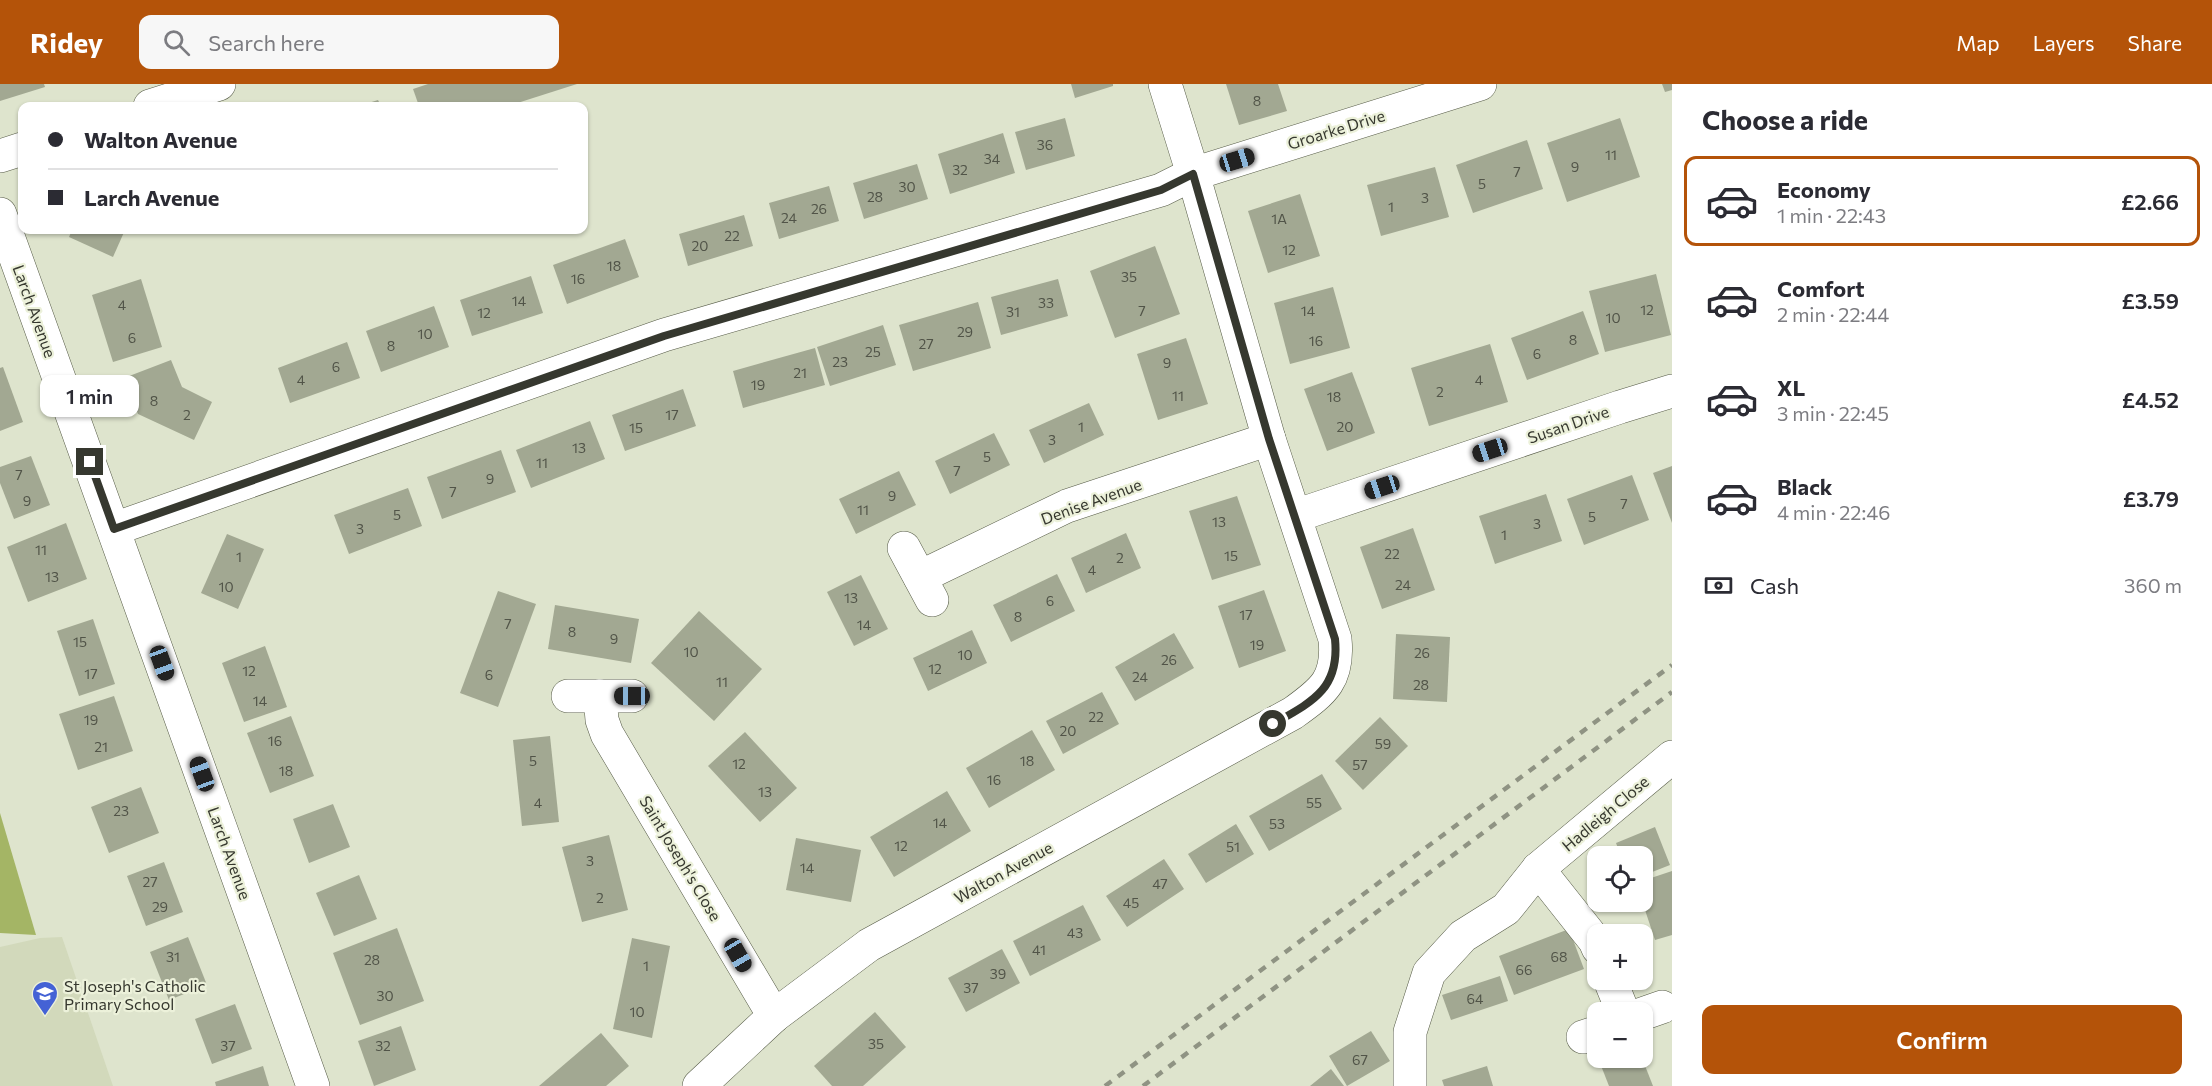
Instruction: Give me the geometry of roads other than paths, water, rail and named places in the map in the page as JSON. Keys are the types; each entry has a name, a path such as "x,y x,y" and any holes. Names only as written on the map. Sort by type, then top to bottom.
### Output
{"street":[{"path":"163,102 219,84"},
{"path":"1165,84 1269,439 1295,516"},
{"name":"Groarke Drive","path":"114,529 664,336 1161,190 1193,174 1480,84"},
{"path":"0,156 18,149"},
{"name":"Larch Avenue","path":"0,214 313,1086"},
{"name":"Susan Drive","path":"1295,516 1672,391"},
{"name":"Denise Avenue","path":"904,548 926,589 1066,506 1269,439"},
{"name":"Walton Avenue","path":"699,1086 774,1016 869,945 1293,712 1327,686 1334,671 1337,655 1335,639 1295,516"},
{"path":"568,696 632,696"},
{"name":"Saint Joseph's Close","path":"600,696 602,720 607,734 774,1016"},
{"name":"Hadleigh Close","path":"1410,1086 1410,1032 1429,973 1463,936 1506,909 1538,869 1672,757"},
{"path":"1538,869 1587,932"}],"railway":[{"path":"1105,1086 1672,665"},
{"path":"1143,1086 1672,692"}],"place":[{"name":"St Joseph's Catholic Primary School","path":"45,1017"}]}
